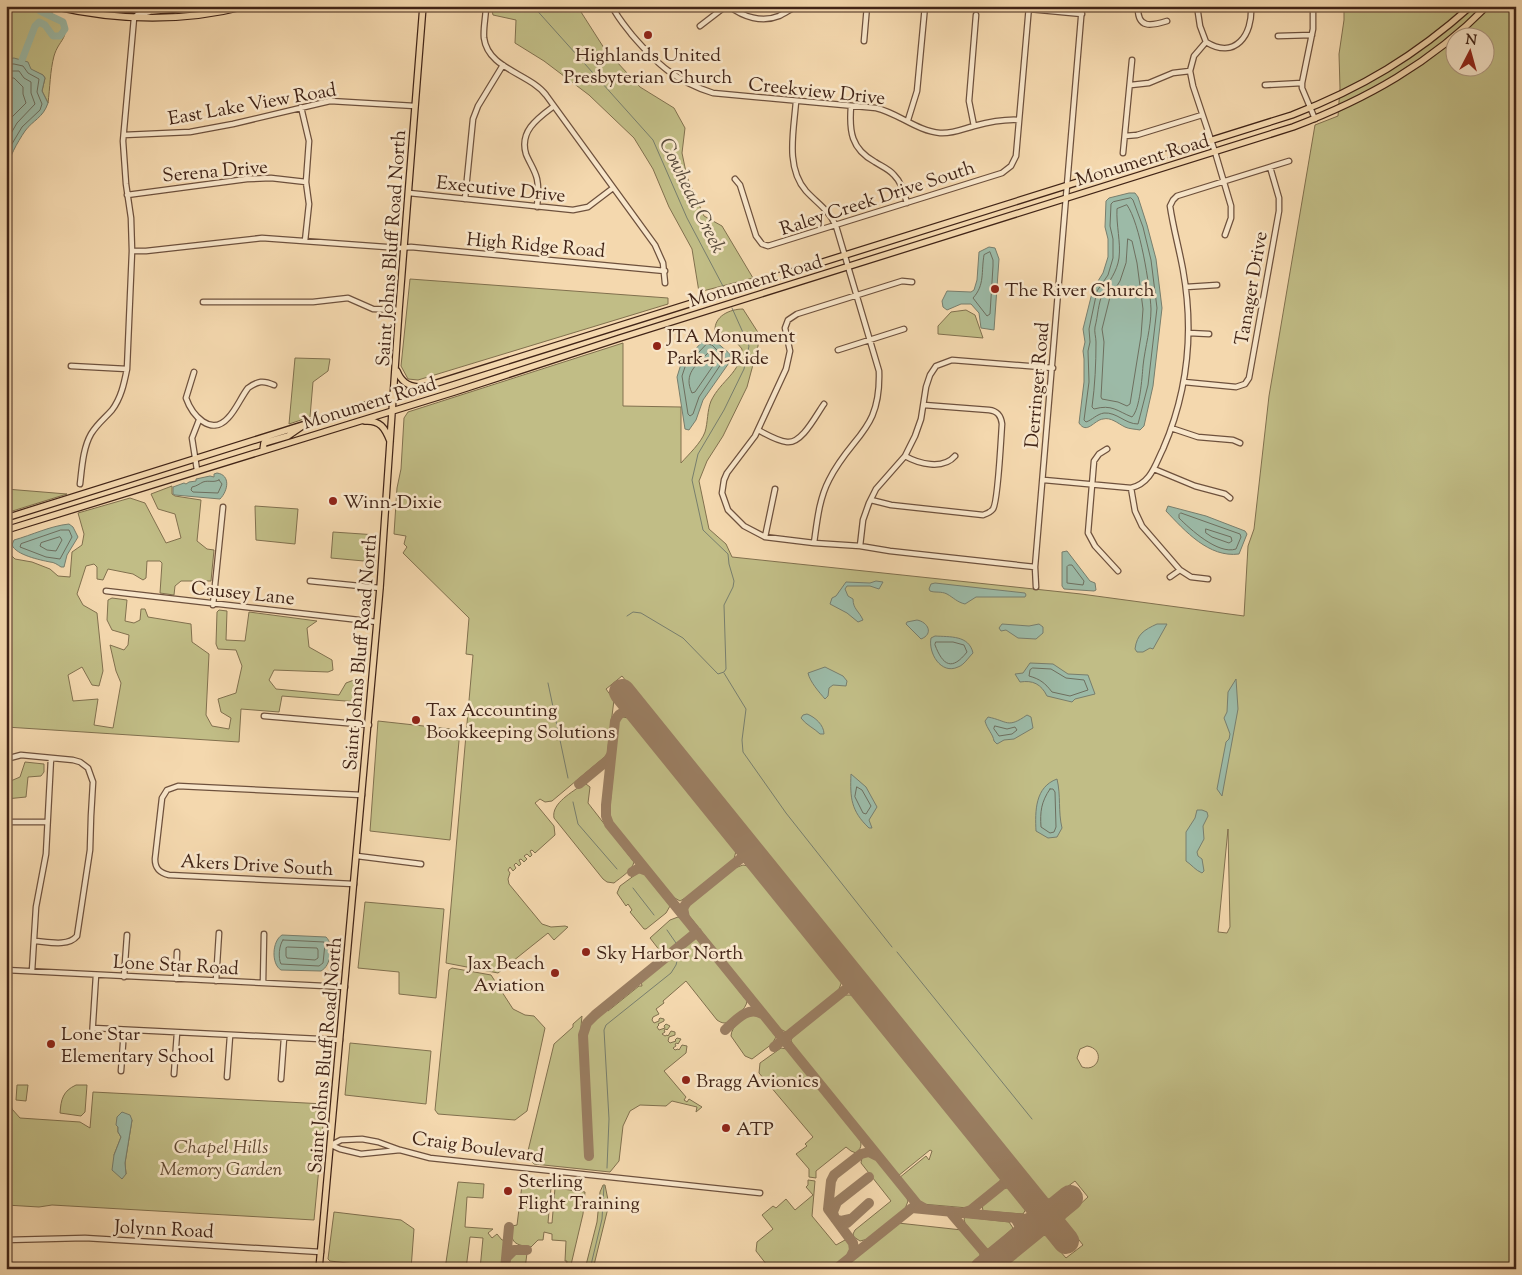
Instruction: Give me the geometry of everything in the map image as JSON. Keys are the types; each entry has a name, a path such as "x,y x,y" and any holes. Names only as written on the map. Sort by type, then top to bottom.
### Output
{"main road":[{"path":"53,6 92,14 134,18 169,18 195,16 246,6"},
{"path":"94,6 152,11 209,6"},
{"name":"Saint Johns Bluff Road North","path":"319,1269 369,725 394,410 399,310 424,6"},
{"name":"Monument Road","path":"6,518 394,395 1211,141 1310,108 1356,88 1394,66 1433,39 1471,6"},
{"name":"Monument Road","path":"6,530 394,410 1315,119 1368,94 1414,67 1454,37 1488,6"},
{"path":"617,326 620,338"},
{"path":"396,369 400,378 406,384 420,387"},
{"path":"358,421 371,421 380,424 386,432 391,445"},
{"path":"238,445 256,445 263,450 264,444 288,436 306,423"}],"street":[{"path":"486,6 484,36 487,50 503,66 537,86 554,106 655,245 663,262 665,283"},
{"name":"Creekview Drive","path":"612,6 621,21 662,68 690,84 707,91 725,95 883,109 939,133 951,133 992,121 1019,120"},
{"path":"700,26 727,6 748,17 767,19 780,16 797,6"},
{"path":"864,41 867,6"},
{"path":"908,120 917,91 924,6"},
{"name":"Derringer Road","path":"1036,587 1035,567 1044,480 1082,6"},
{"path":"1138,6 1138,16 1143,23 1150,25 1167,21"},
{"path":"1197,6 1200,26 1206,42 1217,48 1232,47 1243,39 1250,21 1251,6"},
{"path":"1314,6 1312,35 1302,88 1315,119"},
{"path":"1019,120 1029,8 1082,14"},
{"path":"80,484 84,456 90,436 96,426 118,401 126,369 132,251 131,218 124,166 124,135 134,18 137,15 152,11"},
{"path":"974,126 969,101 976,16"},
{"path":"1278,36 1312,35"},
{"path":"1206,42 1194,56 1190,71 1232,212 1230,224 1225,234"},
{"path":"1123,153 1132,60"},
{"path":"465,199 473,118 478,106 503,66"},
{"path":"1131,85 1149,83 1173,73 1190,71"},
{"path":"1265,85 1302,83"},
{"name":"East Lake View Road","path":"124,135 190,132 330,101 415,106"},
{"path":"796,101 793,156 796,174 806,191 831,215 836,226 871,339 879,371 880,390 875,411 865,431 837,466 828,482 819,510 814,543"},
{"path":"538,207 537,180 526,153 525,143 530,126 554,106"},
{"path":"851,106 850,126 856,145 868,158 894,174 901,185 907,203"},
{"path":"302,107 309,140 306,182 309,204 305,241"},
{"path":"1125,136 1137,135 1202,115"},
{"name":"Raley Creek Drive South","path":"735,179 740,185 756,236 762,244 773,246 1002,173 1011,166 1016,156 1019,120"},
{"path":"1044,480 1131,488 1143,483 1151,475 1178,408 1184,382 1189,333 1186,287 1170,206 1177,196 1289,161"},
{"name":"Tanager Drive","path":"1184,382 1239,387 1245,384 1249,378 1279,211 1279,198 1270,167"},
{"name":"Serena Drive","path":"127,194 253,179 272,178 306,182"},
{"name":"Executive Drive","path":"409,193 579,210 588,207 614,188"},
{"name":"High Ridge Road","path":"132,251 146,252 262,238 411,247 665,271"},
{"path":"912,282 902,281 857,295 793,316 786,322 785,328 790,351 788,362 758,430 724,480 722,493 728,510 744,526 764,537 860,546 1035,567"},
{"path":"1186,287 1217,284"},
{"path":"203,302 313,302 348,298 373,309 399,310"},
{"path":"838,350 904,329"},
{"path":"1189,333 1208,334"},
{"path":"860,546 863,520 871,500 876,489 904,456 921,419 927,381 940,364 952,360 1052,368"},
{"path":"70,366 126,369"},
{"path":"194,372 186,398 199,420 214,425 224,422 229,418 248,388 259,381 265,381 274,385"},
{"path":"758,430 783,441 792,442 801,436 824,404"},
{"path":"871,500 891,505 982,515 986,515 993,509 1002,424 999,415 989,410 924,404"},
{"path":"197,470 192,438 199,420"},
{"path":"1171,428 1198,436 1233,440 1240,443"},
{"path":"1107,449 1096,458 1091,485 1088,533 1095,546 1118,571"},
{"path":"904,456 916,461 943,464 951,461 955,456"},
{"path":"1154,469 1195,486 1225,494 1230,498"},
{"path":"1131,488 1137,518 1142,526 1180,570 1191,577 1208,579"},
{"path":"764,537 775,489"},
{"path":"214,605 223,507"},
{"path":"1170,578 1180,570"},
{"path":"310,581 380,588"},
{"name":"Causey Lane","path":"106,591 214,605 377,622"},
{"path":"264,716 369,725"},
{"path":"6,758 22,755 80,762 88,768 93,782 90,850 78,932 75,939 66,943 35,941"},
{"path":"32,972 36,907 46,854 46,822 51,758"},
{"name":"Akers Drive South","path":"354,884 169,875 160,872 155,865 155,859 162,798 167,790 178,786 362,795"},
{"path":"6,822 46,822"},
{"path":"357,856 421,864"},
{"path":"216,981 219,933"},
{"path":"263,983 264,934"},
{"path":"124,976 127,935"},
{"path":"176,979 177,952"},
{"name":"Lone Star Road","path":"6,970 345,987"},
{"path":"92,1038 96,976"},
{"path":"93,1028 340,1040"},
{"path":"121,1071 124,1030"},
{"path":"174,1074 177,1033"},
{"path":"227,1077 230,1036"},
{"path":"280,1079 284,1038"},
{"name":"Craig Boulevard","path":"331,1145 341,1140 370,1140 430,1158 760,1193"},
{"name":"Craig Boulevard","path":"331,1145 360,1154 400,1150"},
{"name":"Jolynn Road","path":"6,1240 85,1238 321,1252"}],"green space":[{"path":"6,6 22,9 27,6 52,6 52,14 64,20 65,32 54,56 48,103 42,91 45,78 43,75 6,59"},
{"path":"491,6 579,6 604,48 640,87 674,108 685,128 682,153 687,177 704,216 722,226 753,278 699,292 692,249 669,207 653,169 634,138 589,95 544,61 515,43 516,20 493,15"},
{"path":"1344,6 1516,6 1516,1269 1001,1269 1043,1235 1047,1236 1066,1258 1083,1245 1064,1221 1088,1197 1075,1181 1051,1199 1047,1199 622,676 606,689 614,700 607,755 552,801 545,802 540,799 535,803 554,826 555,835 535,853 532,850 530,851 532,855 530,857 527,854 524,856 527,859 524,862 521,859 519,860 521,864 519,866 516,863 514,865 516,868 513,871 510,867 508,870 510,873 509,884 542,924 551,927 568,927 554,940 548,933 498,973 446,963 473,655 466,654 469,618 403,553 407,547 404,544 406,536 394,534 404,418 408,412 623,343 623,406 681,407 681,463 701,440 706,428 711,401 734,370 741,357 742,349 737,343 715,331 717,321 728,312 743,309 759,334 758,346 747,387 723,436 707,461 699,481 709,529 726,544 732,557 1081,594 1244,616 1248,546 1254,529 1269,396 1315,125 1338,116 1340,88 1339,54","holes":["1228,829 1230,927 1227,933 1218,932","1087,1046 1097,1051 1098,1056 1096,1064 1088,1068 1082,1067 1077,1058 1080,1049"]},
{"path":"410,279 668,298 668,304 418,380 408,379 401,366"},
{"path":"966,310 975,315 983,338 938,334 938,326 951,312"},
{"path":"295,358 330,359 328,371 313,382 310,417 289,424"},
{"path":"172,486 172,494 175,496 201,500 197,541 207,549 214,550 211,581 181,581 175,586 174,595 160,593 162,563 160,561 147,561 146,578 143,580 133,574 108,569 103,580 97,579 97,567 94,564 86,566 77,594 83,605 97,613 103,671 99,686 92,685 82,667 68,675 73,701 98,699 94,725 113,728 121,683 110,645 124,650 128,645 129,635 112,630 107,620 108,600 112,598 127,600 125,621 134,623 140,620 141,609 145,609 148,617 191,624 192,642 209,654 206,715 212,726 229,729 231,718 221,712 218,699 236,693 242,666 236,650 218,649 216,644 217,612 219,610 227,611 226,640 245,641 249,612 317,621 307,628 309,647 332,660 333,670 328,672 274,670 269,680 276,689 339,695 346,683 354,680 362,683 358,702 282,696 279,712 241,709 239,742 6,727 6,550 15,559 32,562 50,569 58,576 70,577 72,552 82,545 84,534 78,513 130,498 145,503 166,543 181,538 175,514 158,509 151,494"},
{"path":"6,489 67,494 6,513"},
{"path":"255,506 298,509 295,544 256,540"},
{"path":"333,532 377,535 375,562 331,558"},
{"path":"623,717 628,718 736,851 734,859 689,896 680,901 667,891 611,822 609,817 618,721"},
{"path":"378,721 460,730 450,840 370,831"},
{"path":"25,762 44,764 44,772 41,776 28,777 26,797 6,799 6,783 20,777"},
{"path":"583,784 590,787 588,803 634,862 629,871 614,883 603,879 554,818 556,807 559,803"},
{"path":"743,865 748,866 842,981 838,992 786,1032 778,1028 687,913 688,907 693,901 735,868"},
{"path":"639,872 645,874 670,906 666,913 646,929 630,912 632,910 628,904 626,906 617,893 620,886"},
{"path":"365,902 444,909 436,998 399,994 399,972 358,968"},
{"path":"678,917 682,919 747,1001 745,1007 735,1018 722,1023 717,1020 686,981 656,1009 659,1014 653,1017 654,1023 659,1021 660,1018 664,1019 664,1021 658,1024 659,1030 665,1028 666,1024 670,1026 662,1034 668,1036 671,1031 675,1032 675,1035 669,1037 668,1041 670,1043 676,1041 677,1038 681,1039 673,1048 679,1050 682,1045 687,1046 686,1053 664,1071 686,1097 684,1100 687,1102 689,1099 702,1107 696,1112 697,1107 672,1101 666,1106 640,1105 630,1111 623,1126 619,1161 610,1172 534,1164 527,1155 554,1044 582,1016 580,1036 586,1156 592,1156 587,1070 587,1020 602,1005 608,1011 639,986 642,986 641,981 667,960 650,938 670,920"},
{"path":"452,968 491,975 513,1009 525,1015 534,1016 545,1028 527,1111 515,1120 438,1114 435,1110 449,970"},
{"path":"845,995 853,995 1001,1178 999,1184 968,1208 922,1204 899,1178 926,1156 929,1160 932,1151 930,1150 898,1176 793,1046 791,1040 794,1035"},
{"path":"754,1013 761,1017 776,1037 772,1044 752,1059 745,1056 731,1036 733,1029 739,1022"},
{"path":"350,1043 431,1051 426,1104 345,1095"},
{"path":"781,1048 787,1049 861,1141 860,1148 856,1153 846,1147 816,1171 816,1178 809,1177 809,1169 796,1154 807,1146 805,1144 813,1137 759,1073 760,1063"},
{"name":"Chapel Hills Memory Garden","path":"6,1084 12,1109 20,1118 80,1122 90,1128 93,1092 325,1104 314,1220 52,1205 39,1207 6,1205","holes":["132,1120 125,1163 126,1174 114,1155 121,1137 118,1127"]},
{"path":"17,1085 28,1085 26,1101 16,1100"},
{"path":"76,1085 87,1085 85,1112 81,1116 60,1113 64,1096 68,1090"},
{"path":"869,1155 879,1162 891,1176 908,1201 905,1209 868,1239 860,1241 854,1237 855,1230 891,1201 861,1163 862,1157"},
{"path":"808,1180 815,1181 812,1216 836,1245 845,1240 848,1242 850,1252 831,1269 770,1269 756,1251 757,1242 773,1229 762,1215 773,1206 776,1208 786,1199 795,1210 813,1195 806,1187"},
{"path":"458,1182 484,1184 483,1198 467,1197 465,1227 493,1229 488,1233 492,1238 497,1234 502,1240 505,1240 502,1269 480,1269 483,1238 470,1237 466,1269 445,1269"},
{"path":"522,1185 551,1188 548,1223 552,1223 555,1188 585,1192 583,1214 570,1269 566,1269 566,1241 552,1240 552,1234 544,1232 543,1240 538,1240 531,1247 517,1244 513,1240 512,1226 517,1225"},
{"path":"603,1185 605,1185 608,1200 613,1203 614,1208 608,1208 593,1269 585,1269 597,1222 600,1192"},
{"path":"1009,1188 1026,1209 1023,1214 983,1211 982,1205 1002,1189"},
{"path":"334,1212 401,1220 414,1229 411,1269 379,1269 373,1266 330,1261 328,1259"},
{"path":"965,1217 1009,1222 1013,1228 989,1250 984,1247 965,1223"},
{"path":"898,1223 962,1230 980,1251 980,1257 966,1269 841,1269"},
{"path":"517,1253 527,1253 525,1269 508,1269 511,1256"},
{"path":"6,1263 91,1266 87,1269 6,1269"}],"water":[{"path":"14,58 28,62 31,69 43,75 45,78 42,91 48,103 41,116 28,127 19,140 6,172 6,59"},
{"path":"1135,193 1138,197 1156,259 1162,308 1153,386 1144,426 1140,430 1127,428 1109,419 1100,420 1085,428 1079,423 1084,382 1083,351 1085,342 1083,329 1093,289 1103,273 1108,257 1108,239 1105,227 1106,201 1109,198"},
{"path":"989,247 995,248 999,259 994,330 981,328 979,313 971,304 961,304 947,310 943,307 942,301 947,291 971,292 974,290 977,280 979,252"},
{"path":"706,338 714,340 730,354 731,360 703,400 696,420 689,430 685,429 677,377 681,364"},
{"path":"217,473 224,477 227,484 225,492 220,499 173,494 173,487 196,481 196,479 214,477 214,474"},
{"path":"1168,506 1206,516 1245,531 1247,534 1239,554 1218,552 1198,542 1166,511"},
{"path":"69,524 73,527 78,537 67,555 64,567 18,552 12,545 14,540"},
{"path":"1067,551 1090,581 1095,583 1096,590 1064,589 1062,586 1062,552"},
{"path":"876,581 883,582 879,589 870,586 847,586 845,589 848,596 853,599 855,608 863,620 858,622 847,613 830,604 832,598 836,596 846,582 870,583"},
{"path":"931,584 1025,593 1026,595 1025,597 976,597 965,604 945,593 930,591"},
{"path":"917,620 924,623 928,628 927,634 921,639 906,624 907,622"},
{"path":"1002,624 1029,626 1039,624 1043,627 1043,633 1036,639 1018,638 1006,630 1001,631 999,628"},
{"path":"1157,624 1167,624 1153,649 1150,648 1143,652 1137,652 1135,649 1139,636"},
{"path":"935,636 953,637 963,640 971,647 973,653 960,666 952,669 946,668 934,656 931,638"},
{"path":"1030,663 1053,664 1068,674 1088,675 1095,694 1075,699 1072,702 1047,696 1042,688 1033,682 1020,682 1015,674 1023,673"},
{"path":"825,667 843,676 847,681 846,686 833,685 829,688 828,696 825,699 808,673"},
{"path":"1236,679 1238,709 1222,796 1217,789 1226,742 1230,734 1224,718 1227,712 1228,692"},
{"path":"807,714 818,722 824,734 820,734 801,718"},
{"path":"1027,715 1031,717 1033,728 1014,739 1004,740 997,744 985,721 988,717 1011,723"},
{"path":"851,774 866,787 877,807 869,820 872,828 869,828 863,822 855,810 851,790"},
{"path":"1057,779 1062,828 1057,837 1048,838 1036,831 1036,808 1044,788"},
{"path":"1197,810 1207,812 1208,816 1203,826 1204,839 1197,852 1198,856 1202,859 1204,871 1202,873 1186,861 1186,832 1195,818"},
{"path":"282,935 326,937 331,950 327,965 321,971 281,970 274,958 274,952 276,942"},
{"path":"122,1112 130,1115 132,1120 125,1163 126,1174 122,1179 112,1170 114,1155 121,1137 116,1125 117,1117"}],"waterway":[{"path":"22,60 35,26 39,22 45,25 53,36 60,36 65,29 63,22 40,11 39,6"},
{"name":"Cowhead Creek","path":"533,6 653,140 687,218 724,288"},
{"name":"Cowhead Creek","path":"627,616 633,612 641,613 683,638 718,674 726,669 724,605 734,581 728,554 703,530 692,480 698,454 724,410 744,369 749,346 732,308"},
{"path":"724,673 746,709 742,740 743,752 786,813 892,947"},
{"path":"548,683 568,778"},
{"path":"573,802 578,824 617,869"},
{"path":"633,888 654,915"},
{"path":"667,930 676,943"},
{"path":"897,952 1032,1119"},
{"path":"607,1168 609,1119 604,1030 606,1025 671,973 676,965 679,953"},
{"path":"590,1269 602,1219 604,1186"}],"taxiway":[{"path":"639,714 622,713 619,714 615,721 606,805 606,816 609,824 917,1204 924,1208"},
{"path":"579,784 608,760 611,755"},
{"path":"685,918 683,908 687,902 750,851"},
{"path":"632,872 639,868 647,871"},
{"path":"589,1156 583,1035 587,1023 697,932"},
{"path":"774,1047 856,981"},
{"path":"725,1030 742,1015 752,1011 762,1014"},
{"path":"851,1256 854,1250 853,1243 828,1209 831,1181 834,1175 861,1154 869,1152 877,1156"},
{"path":"965,1212 971,1210 1013,1176"},
{"path":"850,1219 841,1221 835,1219 833,1212 837,1202 869,1177"},
{"path":"847,1223 869,1203"},
{"path":"836,1269 912,1208 1026,1219 1042,1211"},
{"path":"949,1211 985,1253 987,1258 983,1269"},
{"path":"1015,1218 1019,1225 1021,1238"},
{"path":"505,1269 509,1227"},
{"path":"506,1258 514,1250 527,1250"}],"runway":[{"path":"622,692 1066,1241"},
{"path":"983,1269 1070,1198"}],"place":[{"name":"Highlands United Presbyterian Church","path":"648,35"},
{"name":"The River Church","path":"995,289"},
{"name":"JTA Monument Park-N-Ride","path":"657,346"},
{"name":"Winn-Dixie","path":"333,501"},
{"name":"Tax Accounting Bookkeeping Solutions","path":"416,720"},
{"name":"Sky Harbor North","path":"586,952"},
{"name":"Jax Beach Aviation","path":"555,973"},
{"name":"Lone Star Elementary School","path":"51,1044"},
{"name":"Bragg Avionics","path":"686,1080"},
{"name":"ATP","path":"726,1128"},
{"name":"Sterling Flight Training","path":"508,1191"}]}
